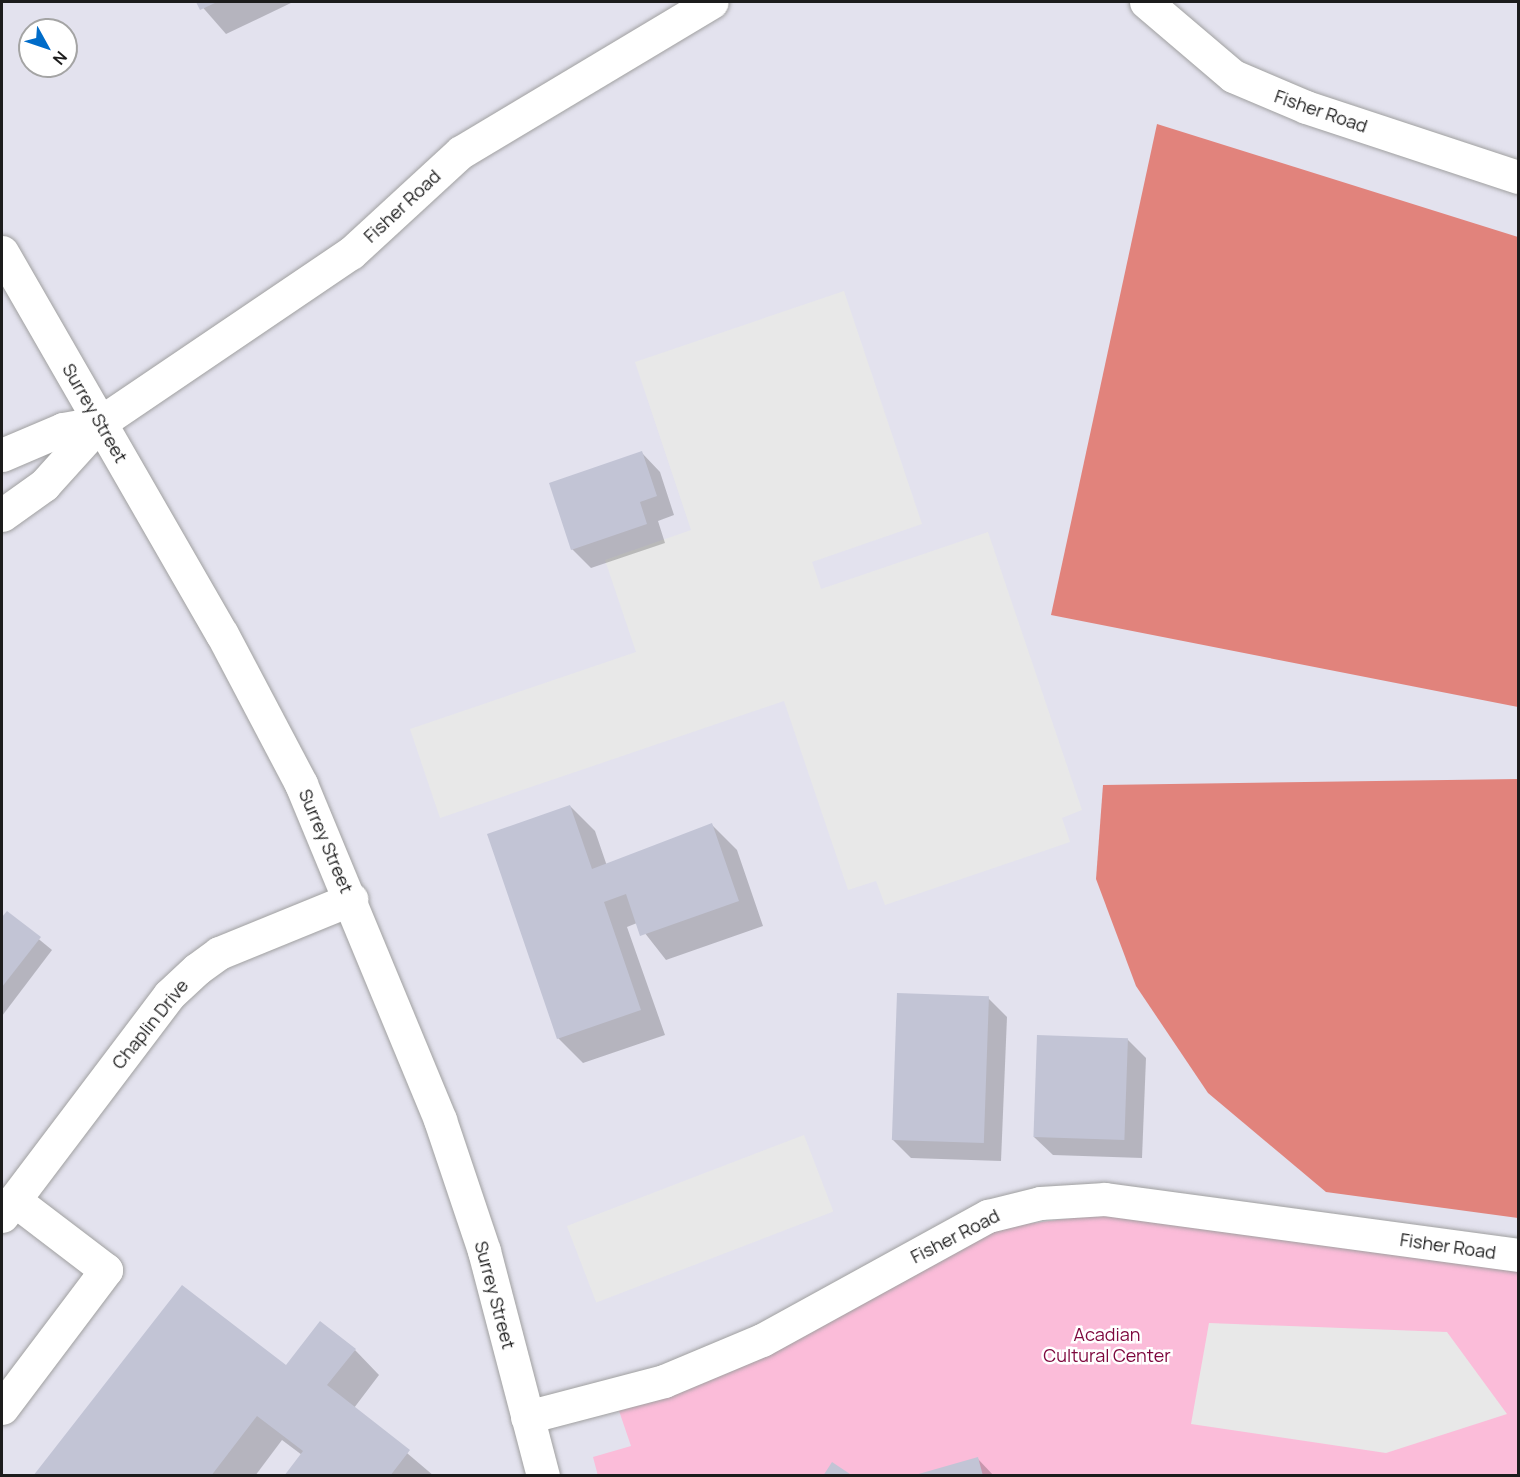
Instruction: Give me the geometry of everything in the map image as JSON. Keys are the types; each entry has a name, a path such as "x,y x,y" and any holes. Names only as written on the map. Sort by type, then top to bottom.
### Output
{"street":[{"name":"Fisher Road","path":"101,422 351,253 480,138 712,2"},
{"name":"Fisher Road","path":"1146,2 1233,76 1306,107 1518,177"},
{"name":"Surrey Street","path":"2,252 101,422 301,783 351,899 444,1131 484,1251 543,1476"},
{"path":"2,455 63,429 101,422"},
{"path":"2,515 44,484 101,422"},
{"name":"Chaplin Drive","path":"8,1208 169,995 196,969 219,953 351,899"},
{"name":"Fisher Road","path":"527,1417 664,1380 762,1340 988,1216 1040,1203 1105,1199 1518,1255"},
{"path":"2,1408 106,1270 8,1208"}],"green space":[{"name":"Acadian Cultural Center","path":"1104,1214 1518,1261 1518,1475 598,1476 593,1457 631,1446 616,1402 1003,1227"}],"shaded area":[{"path":"1157,124 1518,237 1518,707 1051,615"},
{"path":"844,291 922,524 812,562 821,589 988,532 1082,810 1062,818 1070,842 885,905 876,881 848,890 784,701 440,818 410,729 636,652 605,560 691,530 635,362"},
{"path":"1518,779 1518,1218 1326,1192 1208,1093 1136,986 1096,879 1103,785"},
{"path":"804,1135 833,1212 596,1303 567,1226"},
{"path":"1209,1323 1447,1332 1507,1414 1386,1453 1191,1424"}],"building":[{"path":"196,2 217,2 200,10"},
{"path":"642,451 657,496 640,502 647,524 571,550 549,483"},
{"path":"570,805 592,869 712,823 739,901 640,936 626,894 604,902 641,1010 557,1039 487,834"},
{"path":"7,911 41,937 2,987 2,917"},
{"path":"897,993 989,996 984,1143 892,1140"},
{"path":"1037,1035 1128,1038 1124,1140 1033,1137"},
{"path":"182,1285 286,1365 320,1321 356,1349 327,1385 410,1450 390,1476 284,1476 303,1451 257,1416 211,1476 33,1476"},
{"path":"978,1457 983,1476 915,1476 915,1475"},
{"path":"832,1462 853,1476 823,1476"}]}
